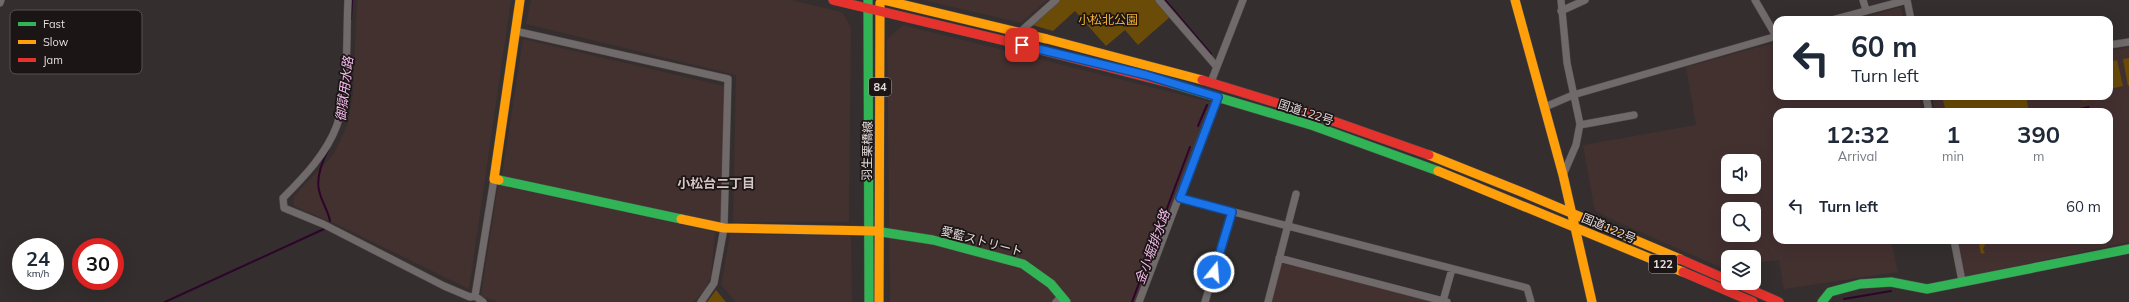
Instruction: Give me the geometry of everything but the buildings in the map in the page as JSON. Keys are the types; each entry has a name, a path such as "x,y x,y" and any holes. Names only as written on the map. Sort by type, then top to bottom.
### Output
{"main road":[{"path":"494,180 520,0"},
{"name":"国道122号","path":"833,0 868,4 880,10 1146,75 1312,126 1376,148 1574,226 1753,302"},
{"name":"羽生栗橋線","path":"878,302 880,0"},
{"name":"国道122号","path":"884,0 1020,32 1211,82 1390,140 1572,213 1721,277"},
{"path":"1515,0 1546,107 1592,302"},
{"name":"羽生栗橋線","path":"868,4 867,231 869,302"},
{"name":"愛藍ストリート","path":"494,180 724,228 878,231 933,240 1023,264 1051,284 1061,300"},
{"path":"1822,302 1829,292 1879,281 1890,282 1918,289 2129,249"},
{"path":"1752,290 1779,302"}],"street":[{"path":"348,0 343,96 337,125 323,153 283,198 284,208 323,224 444,286 470,298 483,302"},
{"path":"1020,32 1056,0"},
{"path":"1159,0 1216,66"},
{"path":"1211,82 1243,0"},
{"path":"1561,0 1561,11 1573,95 1580,125 1576,145 1563,175"},
{"path":"1561,11 1585,0"},
{"path":"1755,0 1773,31"},
{"path":"1863,0 1866,10"},
{"path":"1846,16 1907,0 1910,16"},
{"path":"515,31 728,79 724,228 714,283 701,302"},
{"path":"1546,107 1573,95 1773,37"},
{"path":"2113,44 2129,42"},
{"path":"1139,302 1218,97"},
{"path":"1580,125 1634,115"},
{"path":"470,298 494,180"},
{"path":"1268,302 1296,194"},
{"path":"1180,198 1527,288 1530,302"},
{"path":"1205,302 1232,212"},
{"path":"1955,244 1962,281"},
{"path":"1279,258 1445,302 1452,269"}],"shaded area":[{"path":"357,0 511,0 469,289 336,224 294,206 294,196 333,155 347,126 353,94"},
{"path":"531,0 791,0 842,12 851,27 849,222 733,222 736,75 526,24"},
{"path":"923,0 1047,0 1021,23"},
{"path":"1901,7 1903,16 1870,16"},
{"path":"903,25 1215,103 1139,302 890,302 887,39"},
{"path":"523,39 724,86 721,223 502,176"},
{"path":"1773,43 1773,100 1920,100 1921,108 1773,108 1773,244 1892,244 1898,272 1784,289 1779,260 1761,262 1761,250 1721,250 1721,268 1596,211 1583,145 1696,125 1686,67"},
{"path":"2129,47 2129,242 1964,277 1958,244 2113,244 2113,108 1934,108 1933,100 2113,100 2113,50"},
{"path":"498,185 715,232 711,276 704,291 693,302 499,302 481,296"},
{"path":"730,234 851,236 852,302 736,302 721,285"},
{"path":"1281,259 1441,302 1269,302"}],"green space":[{"name":"小松北公園","path":"1057,0 1155,0 1170,17 1138,45 1125,30 1106,46 1075,11 1053,31 1029,24"},
{"path":"2129,58 2129,85 2128,86 2123,59"},
{"path":"2117,60 2123,86 2113,88 2113,61"},
{"path":"1943,100 2027,100 2028,108 1945,108"},
{"path":"1979,244 1985,244 1983,249 1985,253 1981,254"},
{"path":"716,290 726,302 707,302"}],"waterway":[{"name":"御獄用水路","path":"351,19 352,0"},
{"path":"1165,0 1211,54"},
{"name":"金小堀排水路","path":"1198,126 1207,105"},
{"name":"金小堀排水路","path":"1132,302 1190,147"},
{"name":"御獄用水路","path":"328,150 320,170 318,185 330,221"},
{"name":"御獄用水路","path":"165,302 324,229"},
{"path":"1844,299 1891,291"}],"traffic: fast":[{"path":"868,0 869,302"},
{"path":"1173,84 1314,126 1438,171"},
{"path":"499,180 681,219"},
{"path":"875,231 933,240 1023,264 1051,284 1066,302"},
{"path":"1822,302 1830,292 1860,284 1891,282 1927,289 2129,249"}],"traffic: slow":[{"path":"499,180 494,179 520,0"},
{"path":"884,0 1047,39 1202,80"},
{"path":"1515,0 1563,175 1592,302"},
{"path":"879,302 880,3"},
{"path":"1429,155 1524,193 1680,259"},
{"path":"1438,171 1683,272"},
{"path":"681,219 724,228 875,231"}],"traffic: jam":[{"path":"833,0 1014,43 1173,84"},
{"path":"1202,80 1316,115 1429,155"},
{"path":"1680,259 1721,277"},
{"path":"1683,272 1753,302"},
{"path":"1752,290 1779,302"}],"district":[{"name":"小松台二丁目","path":"716,183"}],"route":[{"path":"1022,45 1146,75 1218,97 1180,198 1232,212 1214,272"}]}
